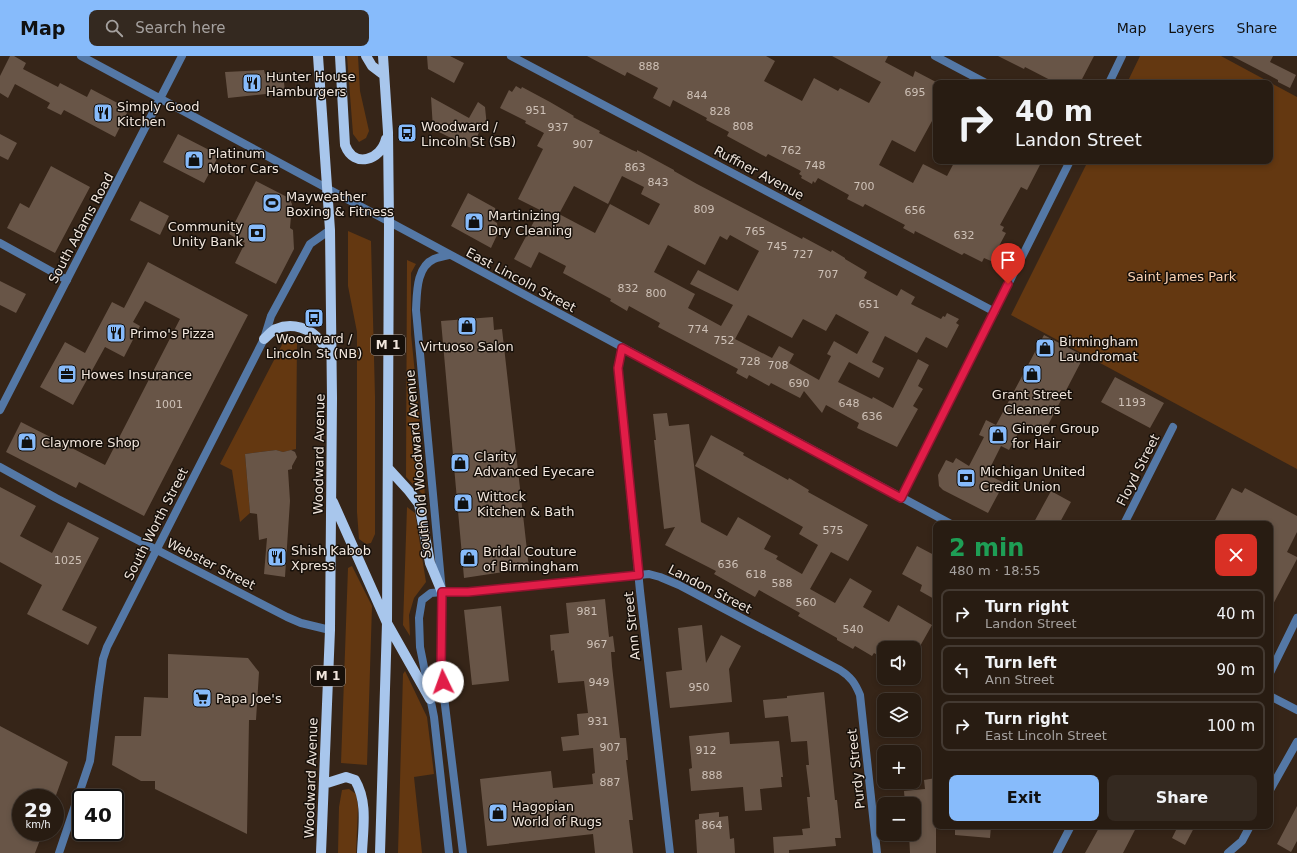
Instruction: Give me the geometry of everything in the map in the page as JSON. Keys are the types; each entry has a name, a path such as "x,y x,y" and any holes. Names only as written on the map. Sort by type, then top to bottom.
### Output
{"main road":[{"name":"Woodward Avenue","path":"318,56 330,230 332,358 330,630 321,853"},
{"path":"340,56 345,145 348,153 357,159 366,159 377,155 384,147 388,132"},
{"path":"366,56 372,66 384,75"},
{"name":"M 1","path":"380,853 387,623 389,222 388,132 383,56"},
{"path":"264,339 274,329 294,326 311,332 321,340 332,358"},
{"path":"388,468 419,504 430,563 442,592"},
{"path":"331,498 387,623 430,699"},
{"path":"324,784 346,777 355,780 361,789 364,802 362,853"}],"street":[{"name":"East Lincoln Street","path":"81,56 945,521"},
{"name":"South Adams Road","path":"0,410 182,56"},
{"name":"Ruffner Avenue","path":"511,56 995,312"},
{"path":"935,56 980,80"},
{"path":"1110,80 1122,56"},
{"path":"901,498 1069,164"},
{"name":"South Worth Street","path":"59,853 90,761 98,687 103,659 107,647 264,339 271,316 310,244 330,230"},
{"path":"0,243 67,280"},
{"name":"South Old Woodward Avenue","path":"449,255 432,260 422,272 417,290 416,310 442,592 441,668 463,853"},
{"name":"Ann Street","path":"622,348 618,368 670,853"},
{"name":"Floyd Street","path":"1126,521 1173,427"},
{"name":"Webster Street","path":"0,467 287,617 301,623 330,630"},
{"name":"Landon Street","path":"442,592 468,592 649,574 654,575 679,585 840,670 856,683"},
{"path":"442,592 431,593 422,600 419,618 421,658 434,716 449,853"},
{"path":"1273,667 1297,618"},
{"name":"Purdy Street","path":"856,683 860,695 877,853"},
{"path":"1273,698 1297,710"},
{"path":"1273,785 1297,742"},
{"path":"1057,853 1069,829"},
{"path":"1228,853 1242,841 1248,829"}],"green space":[{"path":"347,56 358,56 360,91 369,131 366,138 359,142 353,134"},
{"name":"Saint James Park","path":"1140,56 1221,56 1265,80 1128,80"},
{"name":"Saint James Park","path":"1273,84 1297,97 1297,469 1011,315 1086,164 1273,164"},
{"path":"348,231 371,241 375,396 375,534 371,543 366,544 359,539 357,512 357,332 348,286"},
{"path":"407,260 416,264 411,273 411,334 420,424 425,497 406,477"},
{"path":"286,337 296,339 297,342 296,449 283,452 276,450 245,454 250,513 240,522 232,470 220,464"},
{"path":"407,507 415,513 426,582 414,598 409,615 410,636 403,625"},
{"path":"352,566 372,606 367,765 341,763 348,568"},
{"path":"405,671 427,717 434,774 414,777 422,853 398,853 403,674"},
{"path":"349,789 356,794 358,807 356,853 338,853 339,807 342,790"}],"building":[{"path":"10,56 14,56 26,63 23,69 58,87 60,83 87,97 91,89 129,109 115,137 64,110 61,115 47,108 50,103 15,84 8,98 0,93 0,76"},
{"path":"427,56 450,56 464,63 454,83 428,69"},
{"path":"587,56 766,56 775,61 764,81 802,101 814,78 838,91 840,88 869,103 881,82 832,56 888,56 885,62 913,77 915,71 933,80 933,122 915,152 892,140 879,165 913,183 923,164 947,176 953,164 1040,164 1027,190 1021,187 1000,225 1004,227 1002,231 1006,233 991,261 984,258 982,262 964,253 962,255 915,231 914,234 903,228 905,225 865,204 863,207 847,199 849,195 818,178 815,183 813,181 812,184 801,178 802,176 799,174 801,171 768,154 766,157 727,136 729,132 706,120 707,118 673,100 670,107 653,98 658,88 627,72 625,76"},
{"path":"998,56 1094,56 1082,80 1050,80 1025,67 1024,69"},
{"path":"1232,56 1273,56 1270,62 1296,75 1290,88 1278,82 1278,80"},
{"path":"264,70 265,74 283,72 285,92 228,98 225,72"},
{"path":"516,86 521,89 522,87 600,131 599,133 632,150 637,152 637,150 697,184 802,239 803,237 831,252 832,250 867,272 864,278 897,296 901,289 915,297 911,304 941,319 943,316 945,317 947,313 959,319 956,323 959,325 947,348 926,337 917,353 885,336 872,362 884,368 879,378 849,362 838,382 872,399 873,397 893,408 918,359 929,365 918,386 923,389 913,406 918,409 897,447 857,428 859,423 826,405 822,413 804,391 800,398 771,383 769,386 749,375 747,379 736,373 738,369 658,327 660,323 629,306 627,311 610,301 611,299 563,273 566,266 539,252 531,268 514,259 540,210 518,199 543,149 537,146 544,133 525,123 526,121 500,108 509,90 512,92","holes":["622,176 644,187 641,194 660,204 649,225 610,204 595,233 559,214 574,186 608,204","730,235 759,251 738,291 698,270 690,284 733,305 721,326 688,308 695,294 654,272 668,245 705,265 720,236 727,240","836,314 869,332 857,354 834,341 827,354 831,356 819,380 789,363 794,354 779,346 772,358 735,339 748,315 792,338 803,319 826,331"]},
{"path":"431,97 469,118 478,102 485,107 487,127 483,125 471,148 433,129"},
{"path":"0,134 17,143 8,160 0,156"},
{"name":"Platinum Motor Cars","path":"178,134 219,155 204,183 163,162"},
{"path":"51,166 90,187 55,253 7,228 20,203 29,208"},
{"path":"256,181 289,198 292,204 290,228 293,230 294,249 276,284 235,263 245,243 229,234"},
{"name":"Martinizing Dry Cleaning","path":"468,193 495,208 496,212 492,220 497,223 498,233 491,248 451,226"},
{"path":"140,201 169,216 160,235 130,220"},
{"path":"148,262 248,315 144,516 79,482 76,488 6,452 21,422 105,465 180,319 145,301 133,322 140,326 124,357 105,347 73,405 40,387 65,342 85,353 112,302 124,308"},
{"path":"0,281 26,294 16,313 0,305"},
{"path":"493,317 494,330 502,329 529,568 464,578 441,321"},
{"path":"1044,335 1084,356 1047,427 1032,429 1023,424 1009,450 1001,446 987,474 1004,483 988,513 943,490 939,486 938,475 946,460 953,463 956,458 969,466 984,437 979,435 986,420 996,425"},
{"path":"1115,377 1164,403 1150,428 1101,402"},
{"path":"667,413 669,426 689,424 701,522 727,536 738,517 771,536 764,549 778,556 776,559 802,574 818,545 799,534 803,527 695,466 711,435 788,480 789,478 809,490 808,492 868,525 848,561 831,552 810,589 835,603 850,578 872,591 863,607 889,622 898,605 932,625 921,644 921,641 877,641 877,655 874,653 872,656 855,646 853,649 837,640 837,638 798,616 800,613 759,590 755,597 714,574 716,571 665,545 675,527 664,529 654,440 656,440 653,414"},
{"path":"276,450 283,452 291,450 295,452 297,457 292,469 288,470 290,501 285,577 264,574 267,538 259,540 257,514 250,513 245,454"},
{"path":"0,487 36,506 20,536 52,553 68,522 99,538 62,610 97,627 88,645 27,614 42,585 0,562"},
{"path":"1232,488 1242,493 1245,488 1297,516 1297,532 1287,552 1297,557 1297,559 1273,604 1273,521 1215,521"},
{"path":"1051,491 1071,502 1061,521 1035,521"},
{"path":"917,546 933,554 933,598 920,591 922,585 902,574"},
{"path":"605,599 609,637 613,636 615,652 611,652 620,738 626,738 628,760 626,760 633,820 629,820 633,853 595,853 593,834 487,846 480,779 551,771 553,788 593,784 592,774 595,773 593,748 563,751 561,737 579,735 577,714 588,713 584,681 558,683 554,650 551,651 550,635 569,633 566,603"},
{"path":"501,606 509,681 472,685 464,610"},
{"path":"702,625 706,663 721,635 741,646 729,669 732,702 670,708 666,672 682,670 678,628"},
{"path":"168,654 248,658 259,672 256,720 249,720 247,834 155,789 155,781 141,781 112,765 115,736 141,736 144,697 168,698"},
{"path":"824,692 835,800 837,800 841,838 835,838 836,846 789,850 789,853 774,853 773,837 803,835 802,829 810,828 807,797 810,797 806,765 809,765 807,741 791,742 788,716 765,718 763,700"},
{"path":"0,726 68,762 58,789 12,789 12,841 40,841 35,853 0,853"},
{"path":"729,732 730,744 779,741 783,777 781,777 782,787 760,789 762,810 745,811 743,787 691,791 689,769 692,768 689,736"},
{"path":"933,778 933,829 936,829 936,853 910,853 909,841 921,841 921,797 904,797 904,791 925,789 924,780"},
{"path":"1297,806 1297,841 1291,852 1277,844"},
{"path":"719,812 719,817 728,816 730,839 734,838 735,853 697,853 695,820 699,819 699,814"},
{"path":"955,829 991,829 990,838 955,835"},
{"path":"1098,829 1135,829 1123,853 1085,853"},
{"path":"1176,829 1193,829 1185,845 1172,838"}],"place":[{"name":"Hunter House Hamburgers","path":"252,83"},
{"name":"Simply Good Kitchen","path":"103,113"},
{"name":"Woodward / Lincoln St (SB)","path":"407,133"},
{"name":"Platinum Motor Cars","path":"194,160"},
{"name":"Mayweather Boxing & Fitness","path":"272,203"},
{"name":"Martinizing Dry Cleaning","path":"474,222"},
{"name":"Community Unity Bank","path":"257,233"},
{"name":"Woodward / Lincoln St (NB)","path":"314,318"},
{"name":"Virtuoso Salon","path":"467,326"},
{"name":"Primo's Pizza","path":"116,333"},
{"name":"Birmingham Laundromat","path":"1045,348"},
{"name":"Howes Insurance","path":"67,374"},
{"name":"Grant Street Cleaners","path":"1032,374"},
{"name":"Ginger Group for Hair","path":"998,435"},
{"name":"Claymore Shop","path":"27,442"},
{"name":"Clarity Advanced Eyecare","path":"460,463"},
{"name":"Michigan United Credit Union","path":"966,478"},
{"name":"Wittock Kitchen & Bath","path":"463,503"},
{"name":"Shish Kabob Xpress","path":"277,557"},
{"name":"Bridal Couture of Birmingham","path":"469,558"},
{"name":"Papa Joe's","path":"202,698"},
{"name":"Hagopian World of Rugs","path":"498,813"}],"route":[{"path":"443,682 441,668 442,592 468,592 536,584 639,575 618,368 622,348 901,498 1008,284"}]}
